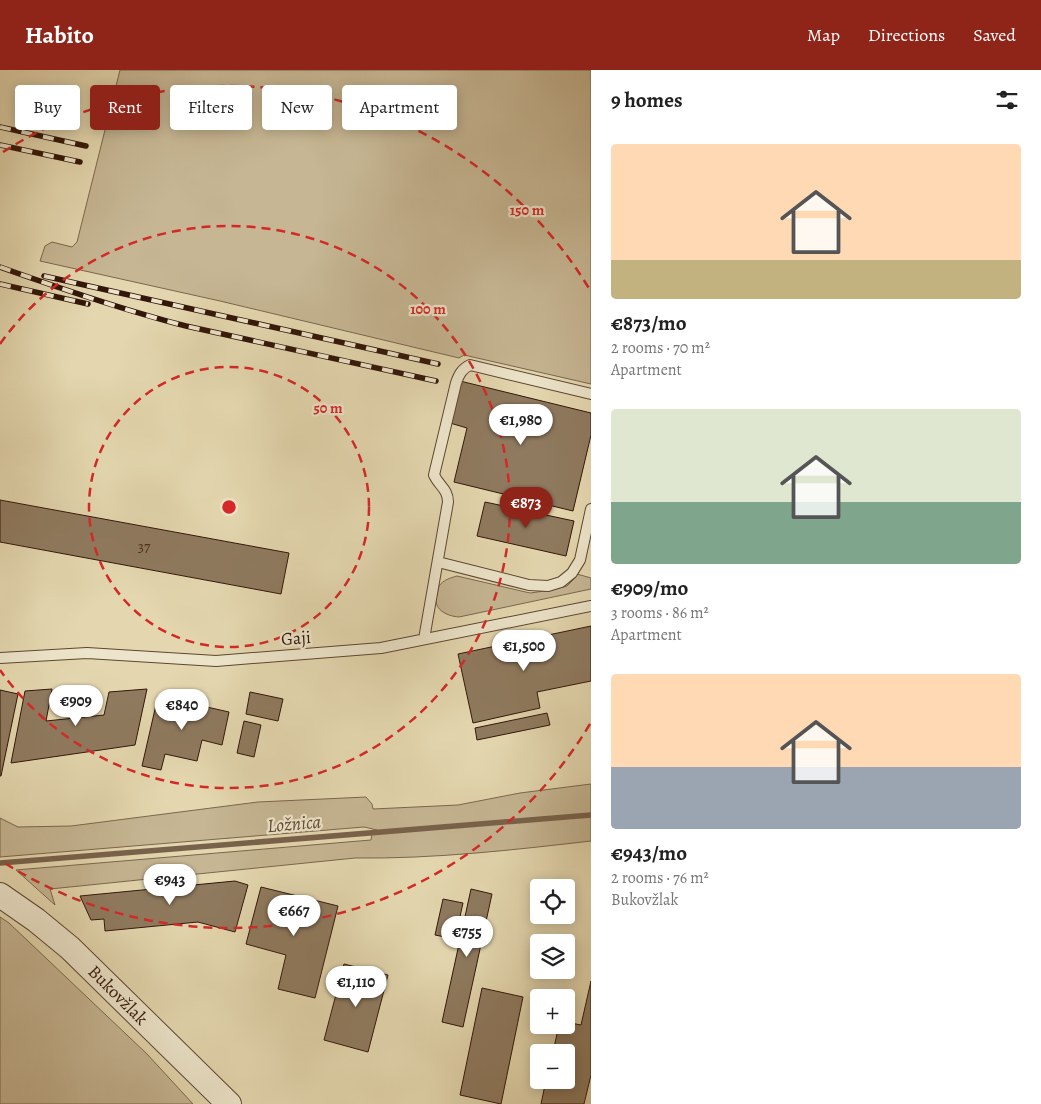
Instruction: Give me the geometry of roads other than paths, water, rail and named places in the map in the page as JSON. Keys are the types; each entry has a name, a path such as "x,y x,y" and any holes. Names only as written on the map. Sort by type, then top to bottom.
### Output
{"street":[{"name":"Bukovžlak","path":"0,895 36,920 70,948 229,1104"}],"lane":[{"path":"424,639 448,502 448,494 434,475 459,374 470,365 591,394"},
{"path":"438,562 529,585 548,586 561,582 572,573 580,560 591,509"},
{"name":"Gaji","path":"0,658 87,653 216,661 381,648 591,606"}],"waterway":[{"name":"Ložnica","path":"0,863 591,815"}],"railway":[{"path":"0,127 86,146"},
{"path":"0,145 80,162"},
{"path":"0,267 93,299 186,326 436,381"},
{"path":"44,276 438,364"},
{"path":"0,284 88,304"}]}
